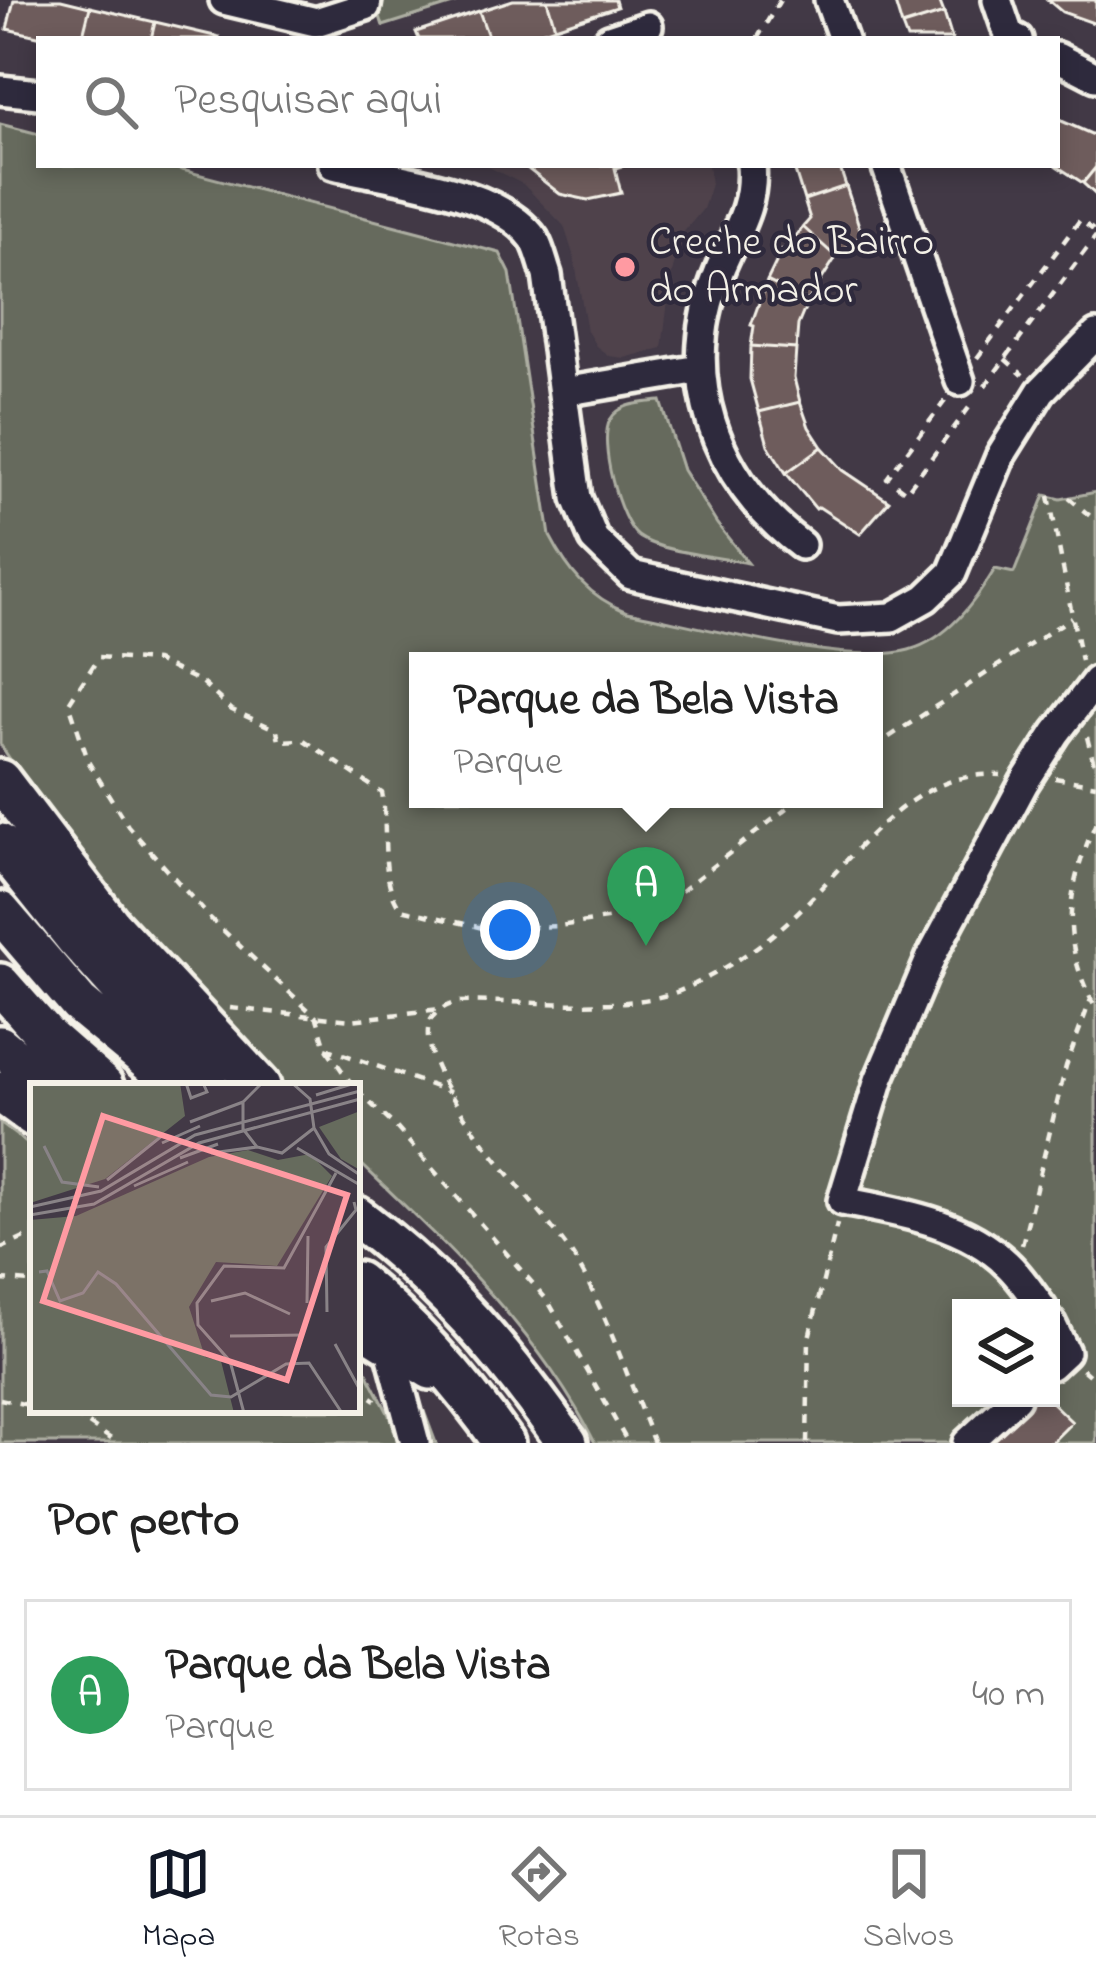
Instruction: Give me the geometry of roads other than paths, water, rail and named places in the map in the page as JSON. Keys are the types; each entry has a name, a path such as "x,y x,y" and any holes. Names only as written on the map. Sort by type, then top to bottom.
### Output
{"highway":[{"path":"0,780 111,926 173,998 257,1083"},
{"path":"0,844 76,939 205,1083"},
{"path":"0,912 79,1004 174,1083"},
{"path":"0,984 47,1037 100,1083"},
{"path":"0,1046 45,1083"},
{"path":"0,1092 30,1114"},
{"path":"360,1203 400,1250 490,1339 567,1443"},
{"path":"360,1219 400,1250"},
{"path":"360,1284 406,1322 466,1390 504,1443"},
{"path":"360,1302 466,1390"},
{"path":"373,1333 466,1390"}],"street":[{"path":"224,0 316,22 366,6 367,0"},
{"path":"830,0 842,36"},
{"path":"997,0 1011,36"},
{"path":"618,36 648,26"},
{"path":"1060,58 1096,77"},
{"path":"751,168 750,199 706,310 700,369 711,422 726,459 747,495 775,526 801,545"},
{"path":"887,168 960,381"},
{"path":"383,171 503,212 534,240 547,275 577,498 594,539 631,575 838,620 892,616 926,598 952,573 1001,455 1041,391 1096,335"},
{"path":"563,392 700,369"},
{"path":"1035,1299 1015,1272 961,1233 904,1213 842,1201 879,1080 931,957 1028,777 1092,686"},
{"path":"373,1333 415,1443"},
{"path":"968,1443 1006,1407"}],"place":[{"name":"Creche do Bairro do Armador","path":"625,267"},
{"name":"Parque da Bela Vista","path":"646,946"}]}
